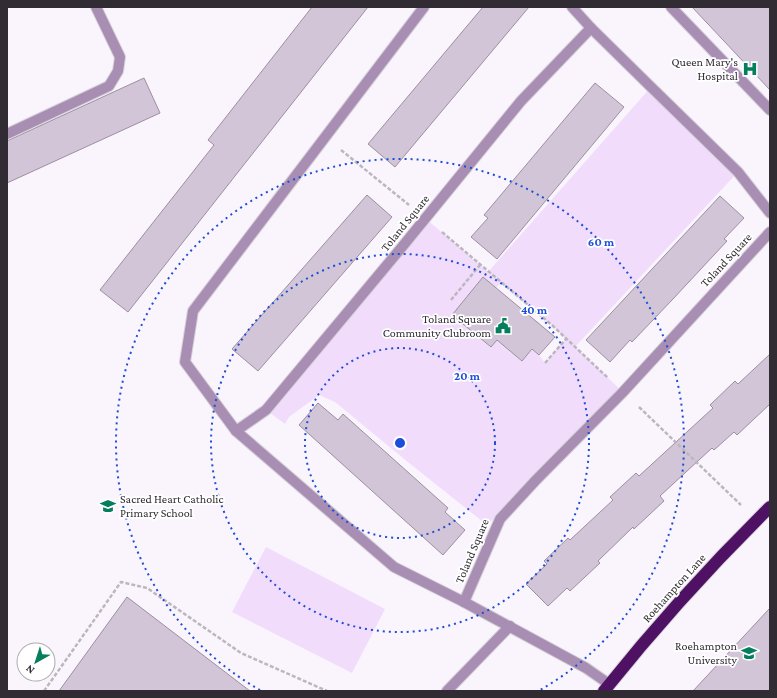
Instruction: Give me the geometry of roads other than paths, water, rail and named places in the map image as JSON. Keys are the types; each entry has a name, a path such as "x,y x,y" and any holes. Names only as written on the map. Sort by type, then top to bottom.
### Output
{"highway":[{"name":"Roehampton Lane","path":"607,688 668,614 732,545 770,507"}],"street":[{"path":"7,134 109,86 118,71 120,57 96,7"},
{"name":"Toland Square","path":"424,7 193,311 185,362 236,431 394,567 510,626 586,668 607,688"},
{"path":"572,7 591,28 738,172 770,213"},
{"path":"671,7 770,110"},
{"name":"Toland Square","path":"236,431 266,410 521,101 591,28"},
{"name":"Toland Square","path":"464,602 500,519 536,480 623,392 770,232"},
{"path":"447,691 510,626"}],"place":[{"name":"Queen Mary's Hospital","path":"750,69"},
{"name":"Toland Square Community Clubroom","path":"503,326"},
{"name":"Sacred Heart Catholic Primary School","path":"108,506"},
{"name":"Roehampton University","path":"749,653"}]}
